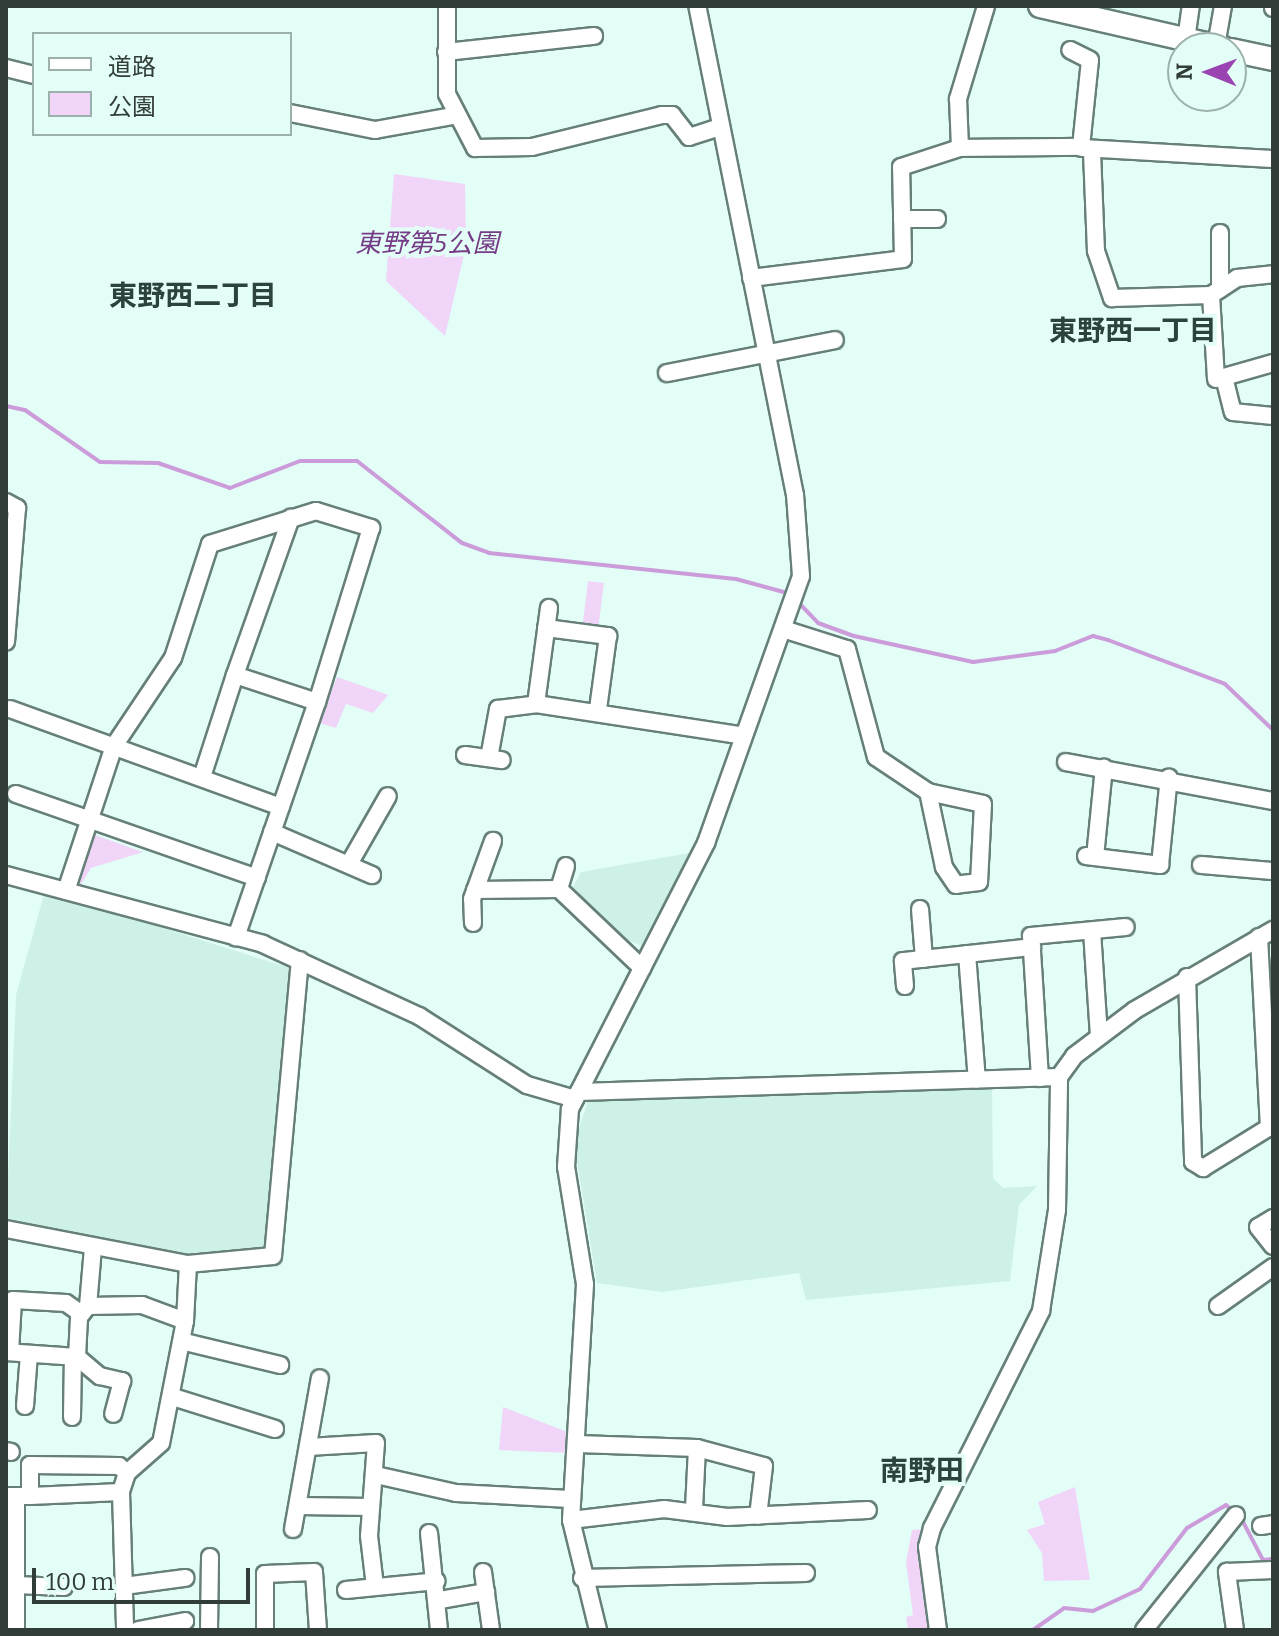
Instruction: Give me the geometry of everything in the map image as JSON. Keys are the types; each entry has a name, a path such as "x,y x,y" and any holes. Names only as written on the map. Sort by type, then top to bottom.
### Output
{"main road":[{"path":"1040,6 1076,10 1167,35"},
{"path":"1247,53 1273,59"}],"street":[{"path":"447,6 446,52 452,116 475,148 532,147 662,115 672,115 689,137 720,127"},
{"path":"598,1630 582,1578 571,1520 585,1284 565,1133 577,1096 706,843 795,598 795,495 697,6"},
{"path":"960,148 958,99 986,6"},
{"path":"1187,32 1191,6"},
{"path":"1223,6 1223,32"},
{"path":"446,52 536,52 594,36"},
{"path":"1070,50 1090,60 1086,150 1096,251 1112,298 1216,292 1237,278 1273,274"},
{"path":"6,68 32,74"},
{"path":"292,113 375,130 452,116"},
{"path":"751,278 903,259 901,167 960,148 1086,150 1273,159"},
{"path":"902,219 937,219"},
{"path":"1216,379 1220,233"},
{"path":"667,373 835,340"},
{"path":"1273,363 1224,377 1233,412 1273,416"},
{"path":"6,502 17,508 6,642"},
{"path":"66,891 114,746 173,658 210,544 316,511 371,528 317,702 236,937"},
{"path":"202,777 291,518"},
{"path":"536,704 549,608"},
{"path":"546,628 608,636 598,709"},
{"path":"783,629 847,649 876,757 928,792 983,804 979,882 956,885 944,867 928,792"},
{"path":"235,675 317,702"},
{"path":"465,755 496,759 498,709 536,704 598,709 744,736"},
{"path":"10,709 281,807"},
{"path":"1066,762 1169,777 1273,801"},
{"path":"1104,767 1090,857 1160,865 1169,777"},
{"path":"16,794 257,878"},
{"path":"349,864 388,796"},
{"path":"272,832 372,875"},
{"path":"473,923 475,890 493,841"},
{"path":"559,889 566,866"},
{"path":"1201,867 1273,871"},
{"path":"6,875 236,937 300,960 419,1016 527,1085 577,1096 1059,1077 1099,1036 1187,977 1266,934 1271,1126 1203,1168 1193,1162 1187,977"},
{"path":"475,890 559,889 642,968"},
{"path":"920,909 924,959"},
{"path":"1040,1078 1031,936 1126,927"},
{"path":"1092,931 1099,1036"},
{"path":"905,986 903,961 1032,947"},
{"path":"967,954 977,1080"},
{"path":"6,1229 188,1264 273,1256 300,960"},
{"path":"938,1630 927,1547 932,1528 1041,1311 1057,1210 1059,1077"},
{"path":"1273,1218 1258,1227 1273,1246"},
{"path":"72,1417 75,1357 93,1248"},
{"path":"125,1630 121,1492 127,1473 161,1443 185,1342 188,1264"},
{"path":"1218,1306 1273,1267"},
{"path":"113,1414 122,1381 100,1376 75,1357 8,1352 13,1300 66,1303 85,1310 142,1305 185,1321"},
{"path":"185,1342 280,1365"},
{"path":"25,1406 29,1354"},
{"path":"293,1529 320,1378"},
{"path":"173,1397 275,1429"},
{"path":"308,1447 376,1443 376,1475 371,1507 375,1586"},
{"path":"577,1444 697,1448 764,1466 758,1516"},
{"path":"694,1509 697,1448"},
{"path":"16,1630 17,1496 30,1465 119,1466 127,1473"},
{"path":"376,1475 456,1493 570,1499"},
{"path":"17,1496 121,1492"},
{"path":"298,1506 371,1507"},
{"path":"571,1520 694,1509 758,1516 868,1510"},
{"path":"1144,1630 1236,1515"},
{"path":"429,1533 440,1600 439,1630"},
{"path":"209,1630 210,1557"},
{"path":"1235,1630 1227,1572 1273,1570"},
{"path":"265,1630 265,1574 314,1572 318,1630"},
{"path":"483,1572 491,1630"},
{"path":"582,1578 806,1573"},
{"path":"124,1586 185,1578"},
{"path":"346,1590 437,1581"},
{"path":"16,1585 64,1587"},
{"path":"440,1600 486,1592"},
{"path":"138,1630 185,1621"}],"shaded area":[{"path":"701,851 651,950 616,935 573,887 581,872"},
{"path":"45,891 293,969 269,1252 190,1254 6,1223 16,995"},
{"path":"992,1086 993,1178 1003,1188 1037,1186 1019,1205 1010,1281 806,1300 799,1273 662,1292 597,1283 574,1143 588,1101"}],"green space":[{"name":"東野第5公園","path":"394,174 465,184 466,246 445,336 386,281"},
{"path":"588,581 604,583 598,629 582,627"},
{"path":"337,677 388,695 373,713 346,704 336,728 319,723"},
{"path":"95,835 143,852 91,868 79,888 72,884 88,837"},
{"path":"503,1407 570,1433 569,1453 499,1450"},
{"path":"1075,1487 1090,1580 1044,1581 1042,1553 1027,1530 1045,1524 1038,1502"},
{"path":"924,1529 919,1552 930,1630 908,1630 906,1617 913,1615 906,1562 912,1530"}],"waterway":[{"path":"6,406 25,410 100,462 158,463 230,488 300,461 357,461 462,543 489,553 736,579 791,594"},
{"path":"797,601 818,623 854,636 973,662 1055,651 1093,636 1108,640 1225,684 1273,730"},
{"path":"1033,1630 1064,1608 1093,1611 1140,1589 1187,1528 1226,1505 1234,1512"},
{"path":"1241,1518 1263,1560 1273,1559"}],"district":[{"name":"東野西二丁目","path":"193,296"},
{"name":"東野西一丁目","path":"1133,331"},
{"name":"南野田","path":"922,1471"}]}
